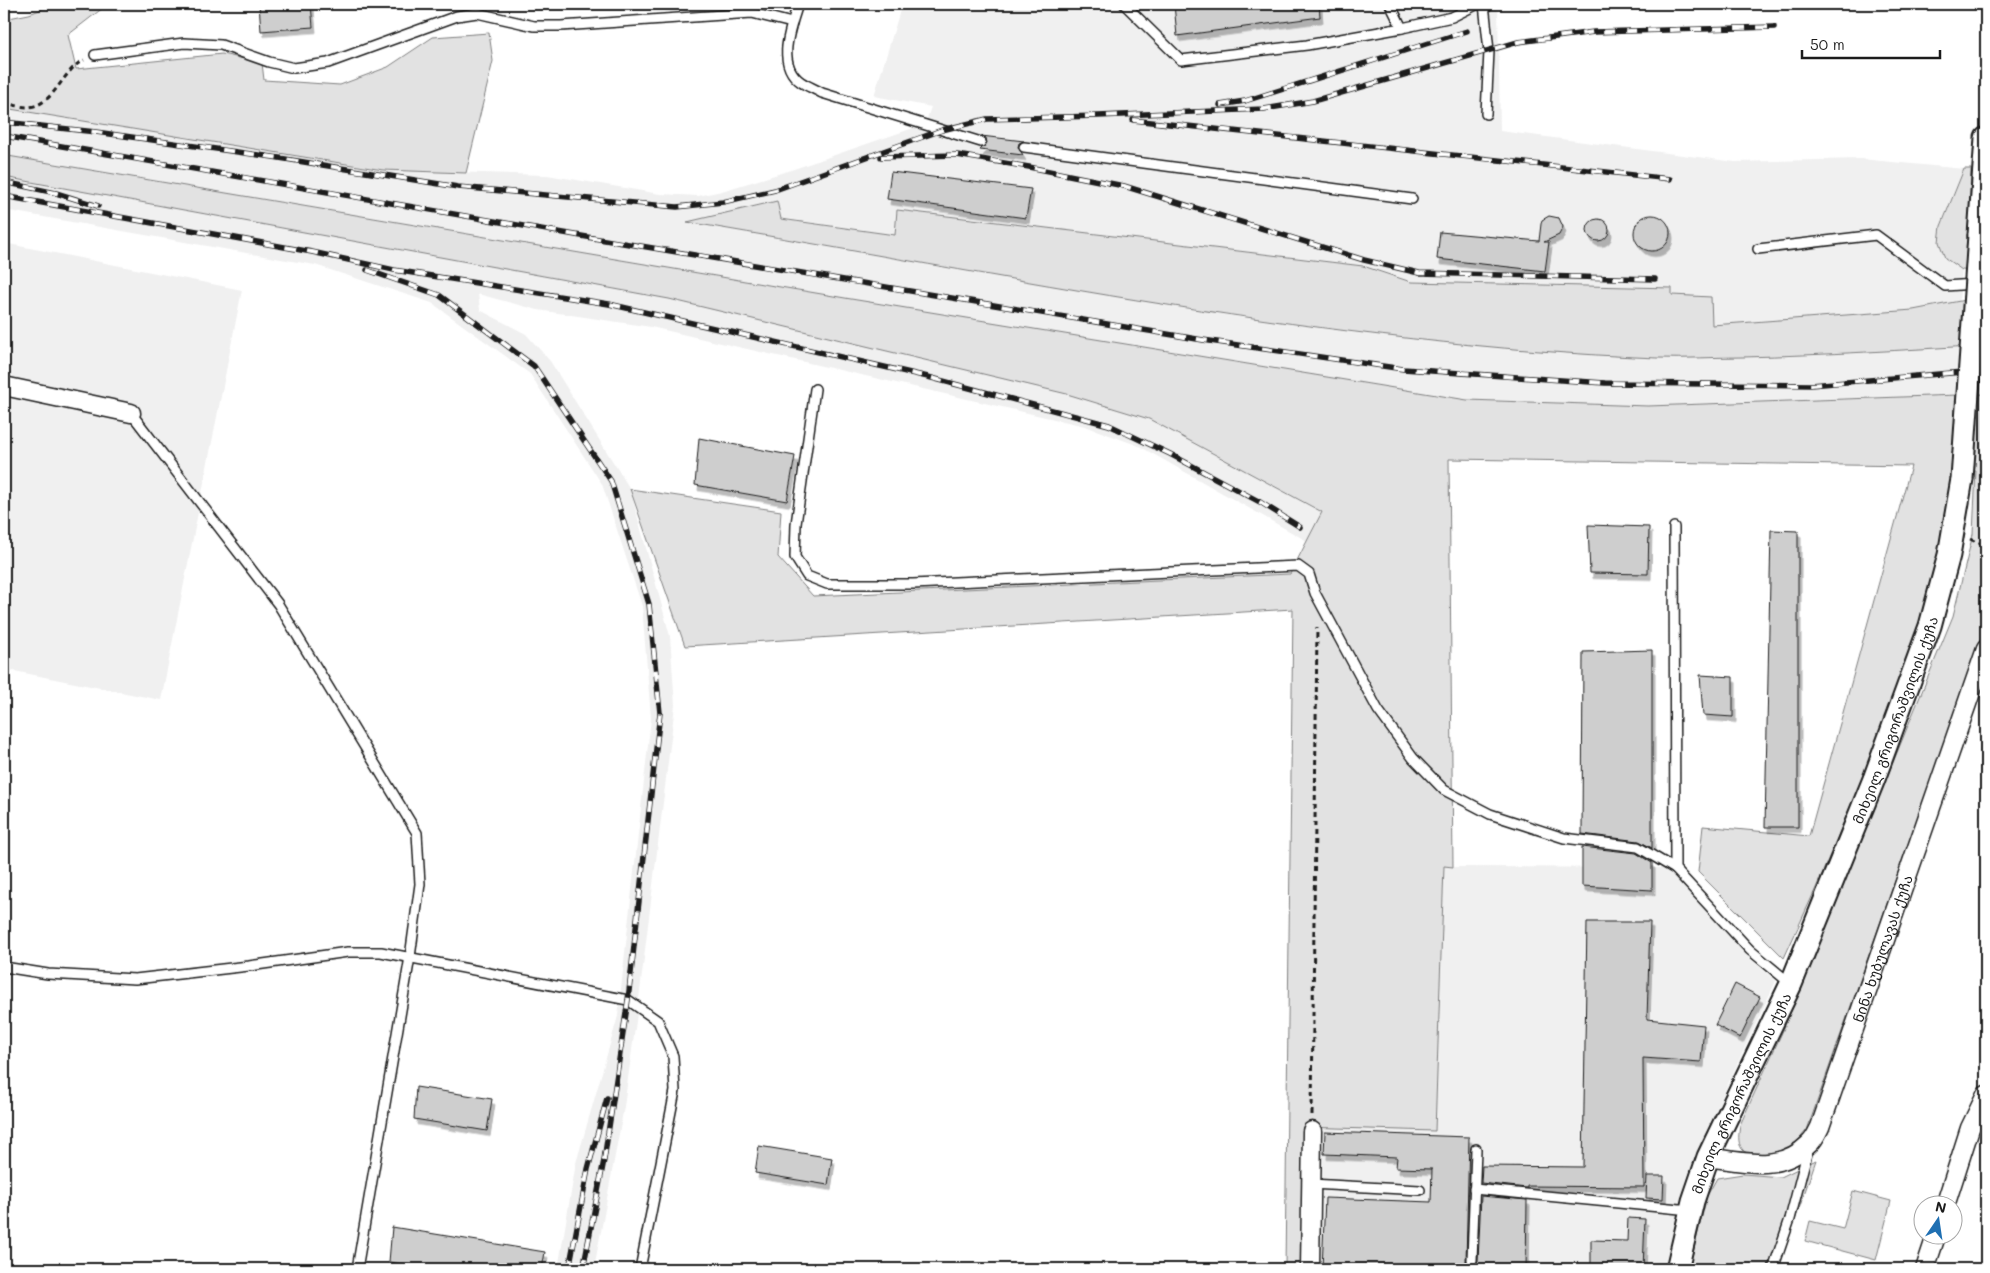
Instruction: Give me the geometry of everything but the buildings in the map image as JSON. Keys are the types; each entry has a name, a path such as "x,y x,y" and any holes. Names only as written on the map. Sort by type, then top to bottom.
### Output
{"street":[{"name":"მიხეილ გრიგორაშვილის ქუჩა","path":"1677,1269 1690,1210 1708,1157 1791,984 1874,780 1930,626 1949,555 1962,479 1986,138"},
{"path":"4,386 131,413"},
{"name":"ნინა ხუბულავას ქუჩა","path":"1810,1144 1820,1127 1986,648"},
{"path":"1948,1196 1970,1128 1986,1095"},
{"path":"1310,1269 1312,1131"},
{"path":"1708,1157 1759,1165 1792,1156 1810,1144"},
{"path":"1925,1269 1933,1246"}],"lane":[{"path":"798,4 785,48 790,69 799,81 822,93 981,142"},
{"path":"1124,4 1181,60 1307,45 1402,28 1452,17 1478,4"},
{"path":"1390,4 1402,28"},
{"path":"1484,4 1489,50 1486,114"},
{"path":"95,55 184,43 221,45 269,62 294,68 328,63 457,16 477,13 534,26 561,26 752,12 792,23"},
{"path":"1024,147 1412,199"},
{"path":"1758,249 1876,235 1946,286 1986,283"},
{"path":"815,389 796,524 795,557 807,576 827,584 913,584 1298,566 1310,574 1315,593 1378,710 1413,758 1444,790 1490,814 1564,838 1638,847 1676,869 1750,950 1791,984"},
{"path":"131,413 278,604 417,833 420,884 410,957 356,1269"},
{"path":"1674,528 1676,869"},
{"path":"4,967 48,974 135,979 348,952 381,952 628,1000 658,1021 673,1056 675,1091 640,1269"},
{"path":"1773,1269 1790,1219 1810,1144"},
{"path":"1472,1260 1476,1149"},
{"path":"1311,1184 1420,1190"},
{"path":"1474,1189 1690,1210"}],"path":[{"path":"4,103 29,107 43,102 71,70 81,61 95,55"},
{"path":"1312,1131 1318,626"}],"shaded area":[{"path":"56,4 108,4 68,35 76,69 222,54 262,63 264,80 340,85 388,67 433,37 489,33 493,61 466,173 383,170 4,108 4,19 29,14"},
{"path":"902,4 1498,4 1500,131 1735,162 1861,159 1964,169 1941,225 1939,242 1945,258 1962,270 1959,301 1913,310 1712,325 1671,295 1671,288 1411,282 1363,266 898,210 896,235 781,218 777,201 688,222 1240,317 1350,332 1501,348 1660,358 1814,355 1986,345 1986,394 1648,406 1467,400 851,299 9,156 4,171 4,108 383,170 547,175 660,194 698,196 722,191 791,170 925,124 931,107 874,96"},
{"path":"8,156 851,299 1467,400 1648,406 1986,394 1986,624 1807,1130 1789,1149 1768,1156 1754,1156 1747,1153 1740,1146 1740,1125 1784,1028 1953,616 1973,534 1976,471 1953,471 1926,626 1816,888 1784,958 1698,872 1703,826 1809,836 1911,466 1449,459 1453,867 1444,866 1435,1131 1303,1127 1302,1269 1285,1269 1293,609 685,646 630,489 781,511 778,557 813,596 1290,574 1322,512 1149,419 1067,394 669,299 4,177"},
{"path":"1964,169 1971,169 1968,239 1986,241 1986,272 1962,270 1945,258 1939,242 1941,226"},
{"path":"4,177 669,299 1067,394 1149,419 1323,513 1307,541 1139,446 1085,426 651,327 538,310 478,294 480,310 526,334 550,361 630,489 670,636 675,705 624,1107 594,1269 558,1269 576,1163 618,1016 651,718 642,606 602,484 530,374 432,303 315,265 4,210"},
{"path":"777,201 781,219 895,235 897,210 1363,266 1411,282 1672,288 1672,295 1711,297 1712,325 1913,310 1986,296 1986,345 1804,355 1679,358 1535,351 1413,339 1170,305 687,222"},
{"path":"4,243 242,290 161,700 4,669"},
{"path":"1444,865 1453,867 1667,868 1748,957 1776,981 1706,1131 1686,1180 1665,1269 1318,1269 1320,1126 1435,1131"},
{"path":"1816,1160 1778,1269 1689,1269 1707,1196 1717,1178 1743,1174 1781,1177"},
{"path":"1853,1191 1891,1201 1876,1260 1805,1241 1810,1221 1843,1229"}],"railway":[{"path":"4,122 96,132 273,157 458,187 677,207 723,202 775,190 942,130 987,119 1264,109 1313,101 1518,42 1594,32 1774,27"},
{"path":"1220,105 1245,101 1467,31"},
{"path":"1133,120 1670,179"},
{"path":"4,136 587,237 1203,340 1403,369 1605,383 1811,385 1986,370"},
{"path":"881,157 957,155 1124,186 1364,260 1419,273 1655,279"},
{"path":"4,182 56,193 98,206"},
{"path":"4,196 312,252 394,270 609,304 928,377 1109,425 1170,454 1260,502 1300,527"},
{"path":"367,270 439,295 534,366 611,481 649,604 660,713 628,1000 604,1160 583,1269"},
{"path":"569,1269 588,1169 607,1098"}]}
